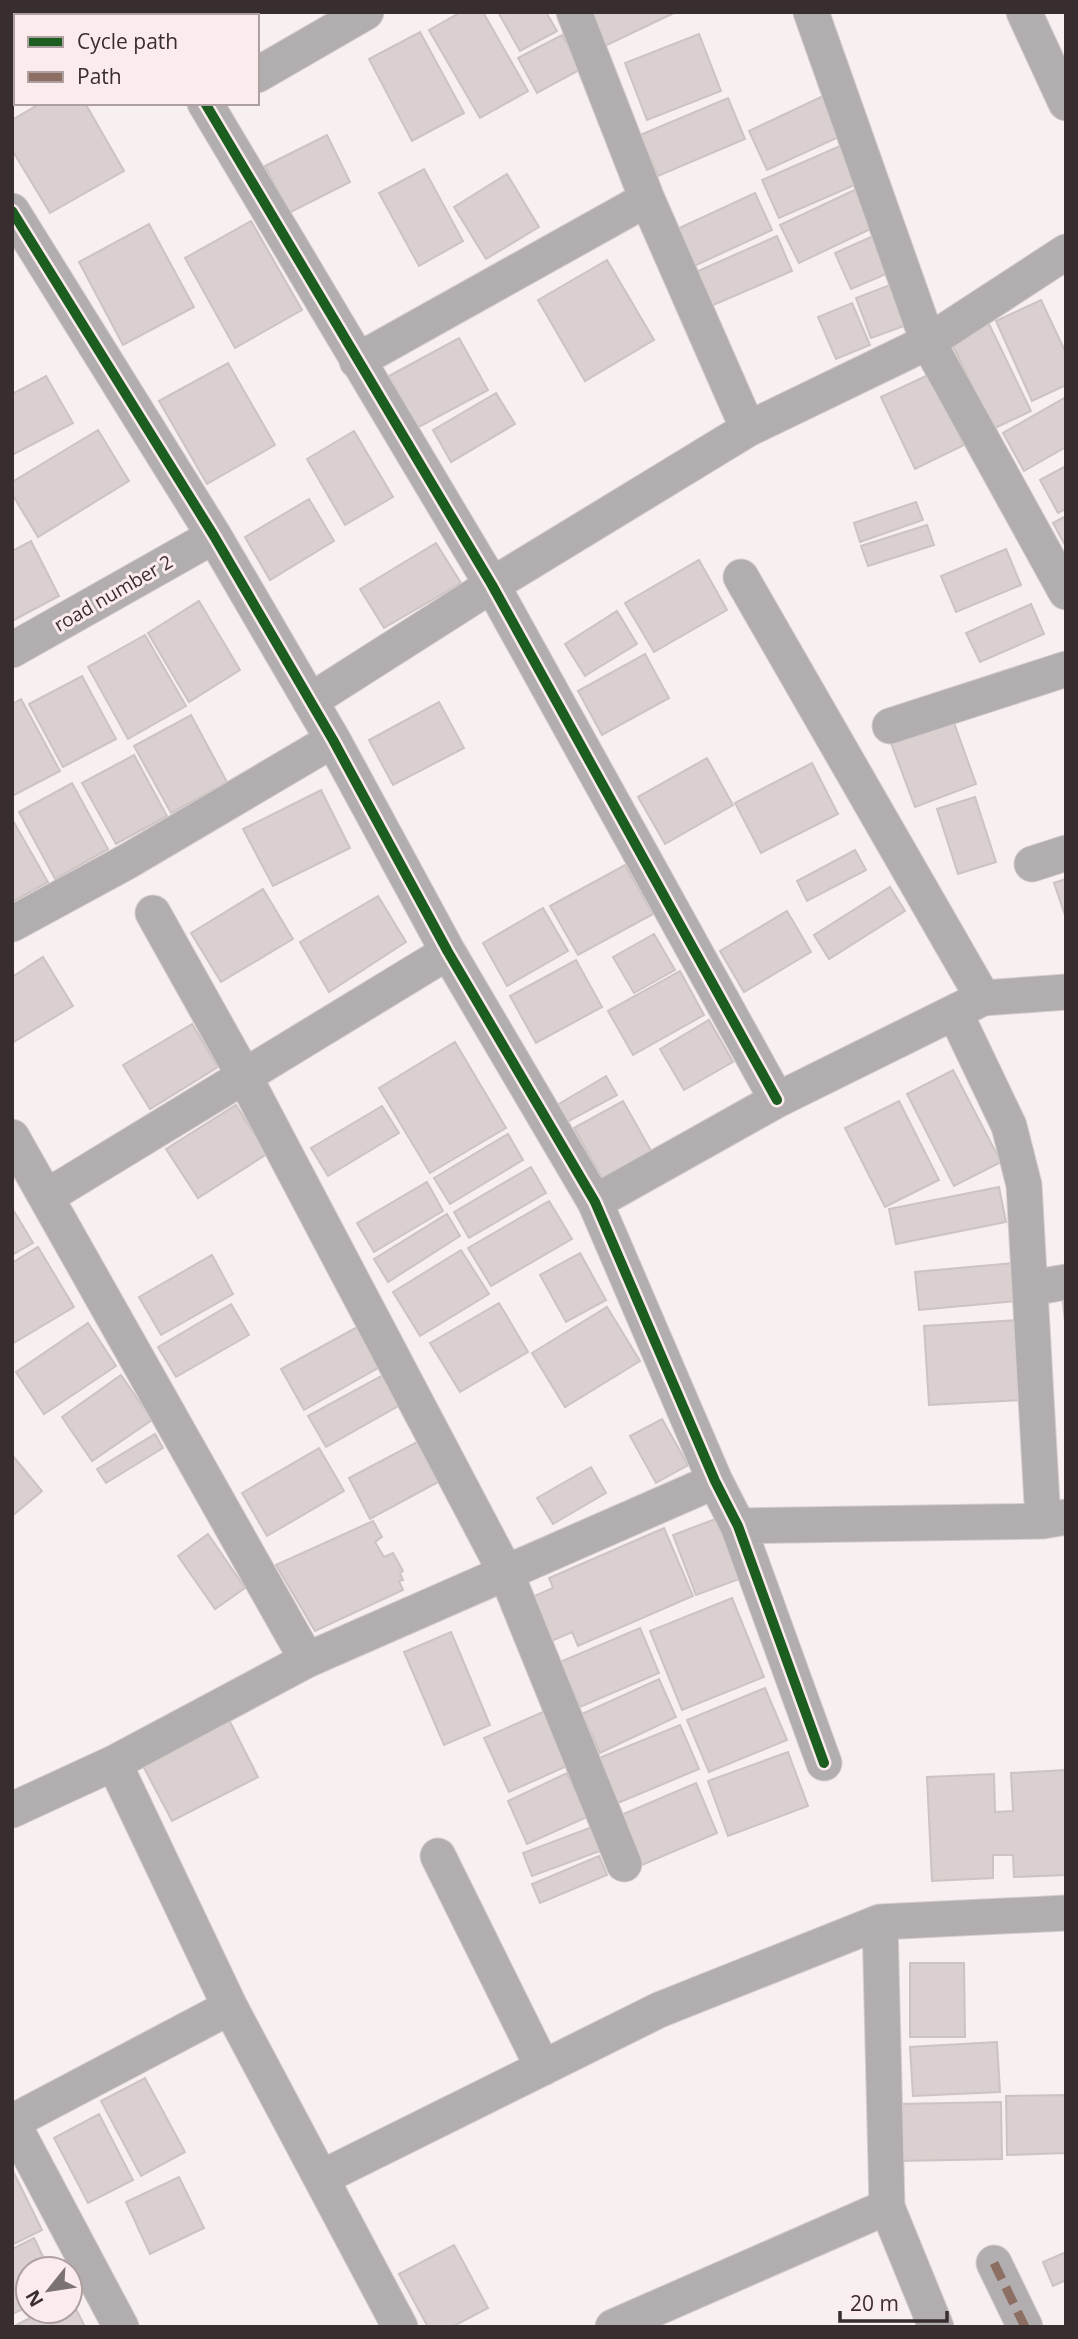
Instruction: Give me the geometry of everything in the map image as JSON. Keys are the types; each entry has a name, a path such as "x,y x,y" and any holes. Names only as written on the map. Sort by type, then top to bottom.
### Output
{"street":[{"path":"259,74 366,12"},
{"path":"574,12 647,199 748,429"},
{"path":"811,12 928,342 1066,592"},
{"path":"1024,12 1066,103"},
{"path":"207,105 492,584 778,1100"},
{"path":"357,361 647,199"},
{"path":"12,211 214,536 333,740 448,951 596,1202 715,1481 738,1526 824,1763"},
{"path":"310,701 492,584 748,429 928,342 1066,252"},
{"name":"road number 2","path":"12,650 214,536"},
{"path":"738,1526 1054,1519 1031,1288 1024,1185 1009,1126 969,1006 741,577"},
{"path":"890,726 1066,669"},
{"path":"12,924 128,861 333,740"},
{"path":"1032,864 1066,852"},
{"path":"153,913 243,1074 506,1573 624,1864"},
{"path":"46,1198 243,1074 448,951"},
{"path":"596,1202 778,1100 969,1006 1066,992"},
{"path":"12,1138 307,1660"},
{"path":"1031,1288 1066,1282"},
{"path":"12,1810 114,1763 307,1660 715,1481"},
{"path":"114,1763 230,2007 400,2327"},
{"path":"438,1857 543,2068"},
{"path":"321,2178 659,2010 880,1922 1066,1913"},
{"path":"880,1922 887,2207 936,2327"},
{"path":"121,2327 12,2122 230,2007"},
{"path":"613,2327 887,2207"},
{"path":"994,2263 1026,2327"}],"building":[{"path":"12,12 27,12 28,14 14,14 12,93"},
{"path":"461,12 483,12 528,91 480,118 429,30"},
{"path":"498,12 546,12 557,31 520,51"},
{"path":"589,12 676,12 605,46"},
{"path":"420,32 464,113 412,141 369,59"},
{"path":"699,34 721,91 647,120 625,63"},
{"path":"562,35 581,69 537,93 518,58"},
{"path":"825,95 843,135 767,170 749,131"},
{"path":"728,98 745,139 658,176 640,135"},
{"path":"38,105 86,105 124,171 50,213 12,150 12,120"},
{"path":"327,135 350,182 289,213 265,166"},
{"path":"849,142 866,180 779,218 762,180"},
{"path":"424,169 463,241 419,266 379,193"},
{"path":"507,174 539,227 486,259 454,207"},
{"path":"865,185 883,223 799,263 780,225"},
{"path":"755,193 772,230 692,267 675,230"},
{"path":"251,221 302,310 235,348 185,258"},
{"path":"149,224 194,307 123,345 79,262"},
{"path":"882,232 898,269 851,289 835,253"},
{"path":"777,236 792,271 711,306 696,272"},
{"path":"607,260 654,340 585,381 538,300"},
{"path":"903,280 918,321 871,338 856,298"},
{"path":"1041,300 1066,353 1066,385 1032,401 996,321"},
{"path":"852,303 870,345 836,359 818,317"},
{"path":"989,324 1031,411 993,429 951,342"},
{"path":"459,338 488,390 417,428 389,376"},
{"path":"228,363 275,445 207,484 159,401"},
{"path":"930,374 964,445 915,469 881,397"},
{"path":"46,376 73,423 12,455 12,394"},
{"path":"496,393 515,424 451,462 433,430"},
{"path":"1066,397 1066,447 1024,471 1003,433"},
{"path":"98,430 129,481 38,537 12,494 12,482"},
{"path":"354,431 393,497 345,525 307,459"},
{"path":"1066,466 1066,509 1058,513 1040,480"},
{"path":"309,499 334,541 270,580 245,537"},
{"path":"916,502 923,520 860,542 854,523"},
{"path":"1066,516 1066,547 1053,523"},
{"path":"927,525 934,545 868,566 861,546"},
{"path":"31,541 59,596 12,621 12,551"},
{"path":"436,543 461,583 384,628 360,589"},
{"path":"1006,549 1021,585 956,612 941,576"},
{"path":"699,560 727,610 654,652 625,603"},
{"path":"199,601 240,670 189,702 148,633"},
{"path":"1031,604 1044,634 980,662 966,633"},
{"path":"617,611 637,644 585,676 565,644"},
{"path":"145,635 186,706 128,739 88,667"},
{"path":"645,654 669,698 602,735 578,691"},
{"path":"82,676 116,739 63,767 29,704"},
{"path":"21,699 60,771 12,796 12,704"},
{"path":"439,702 464,748 393,785 369,740"},
{"path":"191,715 227,782 171,813 134,746"},
{"path":"953,720 976,784 915,807 891,743"},
{"path":"134,755 167,816 116,844 82,783"},
{"path":"707,758 733,805 665,844 638,797"},
{"path":"812,763 838,814 761,853 735,803"},
{"path":"72,783 108,849 55,879 19,812"},
{"path":"321,790 350,848 273,886 243,829"},
{"path":"975,797 996,862 958,874 937,809"},
{"path":"12,819 48,882 12,902"},
{"path":"855,850 866,870 807,901 797,881"},
{"path":"625,865 653,914 578,955 550,906"},
{"path":"1066,879 1066,918 1054,883"},
{"path":"890,887 905,911 829,959 814,935"},
{"path":"263,889 293,939 221,982 191,933"},
{"path":"378,896 406,942 329,992 300,942"},
{"path":"543,908 568,951 507,986 483,943"},
{"path":"787,911 811,952 744,992 720,951"},
{"path":"654,934 675,970 634,993 613,957"},
{"path":"43,957 73,1006 12,1043 12,977"},
{"path":"576,960 602,1007 536,1043 510,996"},
{"path":"680,971 704,1015 633,1055 608,1011"},
{"path":"709,1020 733,1062 684,1090 660,1049"},
{"path":"192,1024 218,1067 150,1109 123,1065"},
{"path":"455,1042 506,1128 430,1173 379,1088"},
{"path":"953,1070 1001,1162 954,1186 907,1094"},
{"path":"606,1076 617,1095 567,1122 557,1105"},
{"path":"623,1101 658,1163 609,1190 574,1128"},
{"path":"899,1101 939,1180 885,1207 845,1128"},
{"path":"236,1105 267,1154 198,1198 166,1149"},
{"path":"382,1106 399,1133 328,1176 311,1148"},
{"path":"508,1134 523,1160 450,1204 434,1178"},
{"path":"531,1167 546,1193 469,1238 454,1212"},
{"path":"427,1182 443,1211 374,1252 357,1223"},
{"path":"999,1187 1006,1222 896,1244 889,1209"},
{"path":"549,1201 572,1239 491,1286 468,1248"},
{"path":"12,1208 33,1243 12,1255"},
{"path":"447,1214 460,1236 388,1282 374,1259"},
{"path":"38,1247 74,1307 12,1344 12,1263"},
{"path":"461,1250 489,1294 420,1336 393,1292"},
{"path":"580,1253 606,1300 566,1322 540,1275"},
{"path":"212,1255 233,1294 161,1335 139,1297"},
{"path":"1013,1263 1016,1301 919,1310 915,1272"},
{"path":"1066,1291 1066,1332 1062,1292"},
{"path":"499,1303 528,1352 460,1392 430,1343"},
{"path":"231,1304 249,1335 176,1377 158,1347"},
{"path":"607,1307 640,1361 565,1407 532,1353"},
{"path":"1020,1320 1025,1400 929,1405 924,1326"},
{"path":"88,1323 116,1366 44,1414 16,1372"},
{"path":"357,1327 380,1367 304,1410 281,1369"},
{"path":"121,1375 152,1420 92,1461 62,1417"},
{"path":"383,1375 400,1405 326,1447 308,1416"},
{"path":"662,1419 688,1465 656,1483 630,1436"},
{"path":"155,1434 163,1448 106,1483 97,1469"},
{"path":"417,1442 438,1482 370,1519 349,1478"},
{"path":"319,1448 344,1491 267,1536 242,1493"},
{"path":"12,1455 42,1491 12,1516"},
{"path":"591,1467 606,1493 553,1524 537,1498"},
{"path":"718,1518 742,1578 696,1595 673,1535"},
{"path":"373,1521 382,1537 375,1542 384,1557 393,1553 403,1571 400,1573 403,1580 399,1581 403,1590 315,1631 276,1565"},
{"path":"664,1528 693,1596 578,1646 572,1632 540,1646 521,1602 553,1588 549,1578"},
{"path":"208,1534 245,1588 215,1609 178,1556"},
{"path":"732,1598 764,1677 682,1710 650,1631"},
{"path":"640,1628 659,1673 580,1707 560,1662"},
{"path":"451,1632 490,1725 444,1745 404,1652"},
{"path":"659,1679 676,1717 600,1753 582,1714"},
{"path":"765,1688 787,1740 709,1772 687,1720"},
{"path":"545,1711 569,1765 509,1792 484,1738"},
{"path":"229,1720 258,1777 172,1821 142,1764"},
{"path":"680,1725 699,1769 618,1803 599,1758"},
{"path":"788,1752 808,1806 728,1836 708,1781"},
{"path":"1066,1770 1066,1875 1014,1877 1013,1855 993,1855 993,1878 932,1881 927,1777 994,1774 995,1812 1013,1811 1011,1773"},
{"path":"567,1773 587,1817 527,1844 508,1801"},
{"path":"696,1783 717,1833 642,1865 621,1815"},
{"path":"592,1827 600,1851 532,1876 523,1853"},
{"path":"599,1856 607,1875 540,1903 532,1884"},
{"path":"910,1963 964,1963 965,2037 910,2037"},
{"path":"997,2042 1000,2092 913,2096 910,2047"},
{"path":"145,2078 185,2152 141,2176 101,2101"},
{"path":"1066,2095 1066,2153 1007,2155 1006,2096"},
{"path":"1001,2102 1002,2159 899,2161 897,2104"},
{"path":"99,2114 133,2180 88,2203 54,2138"},
{"path":"12,2169 42,2230 12,2245"},
{"path":"179,2177 204,2228 150,2254 126,2202"},
{"path":"34,2238 42,2255 14,2255 12,2314 12,2249"},
{"path":"454,2245 488,2308 452,2327 428,2327 399,2274"},
{"path":"1066,2252 1066,2280 1053,2286 1043,2262"},
{"path":"84,2325 85,2327 13,2327"}],"marked path":[{"path":"994,2263 1025,2327"}],"cycle path":[{"path":"206,105 492,585 777,1100"},
{"path":"12,211 214,536 333,740 448,952 595,1202 715,1481 738,1526 824,1763"}]}
